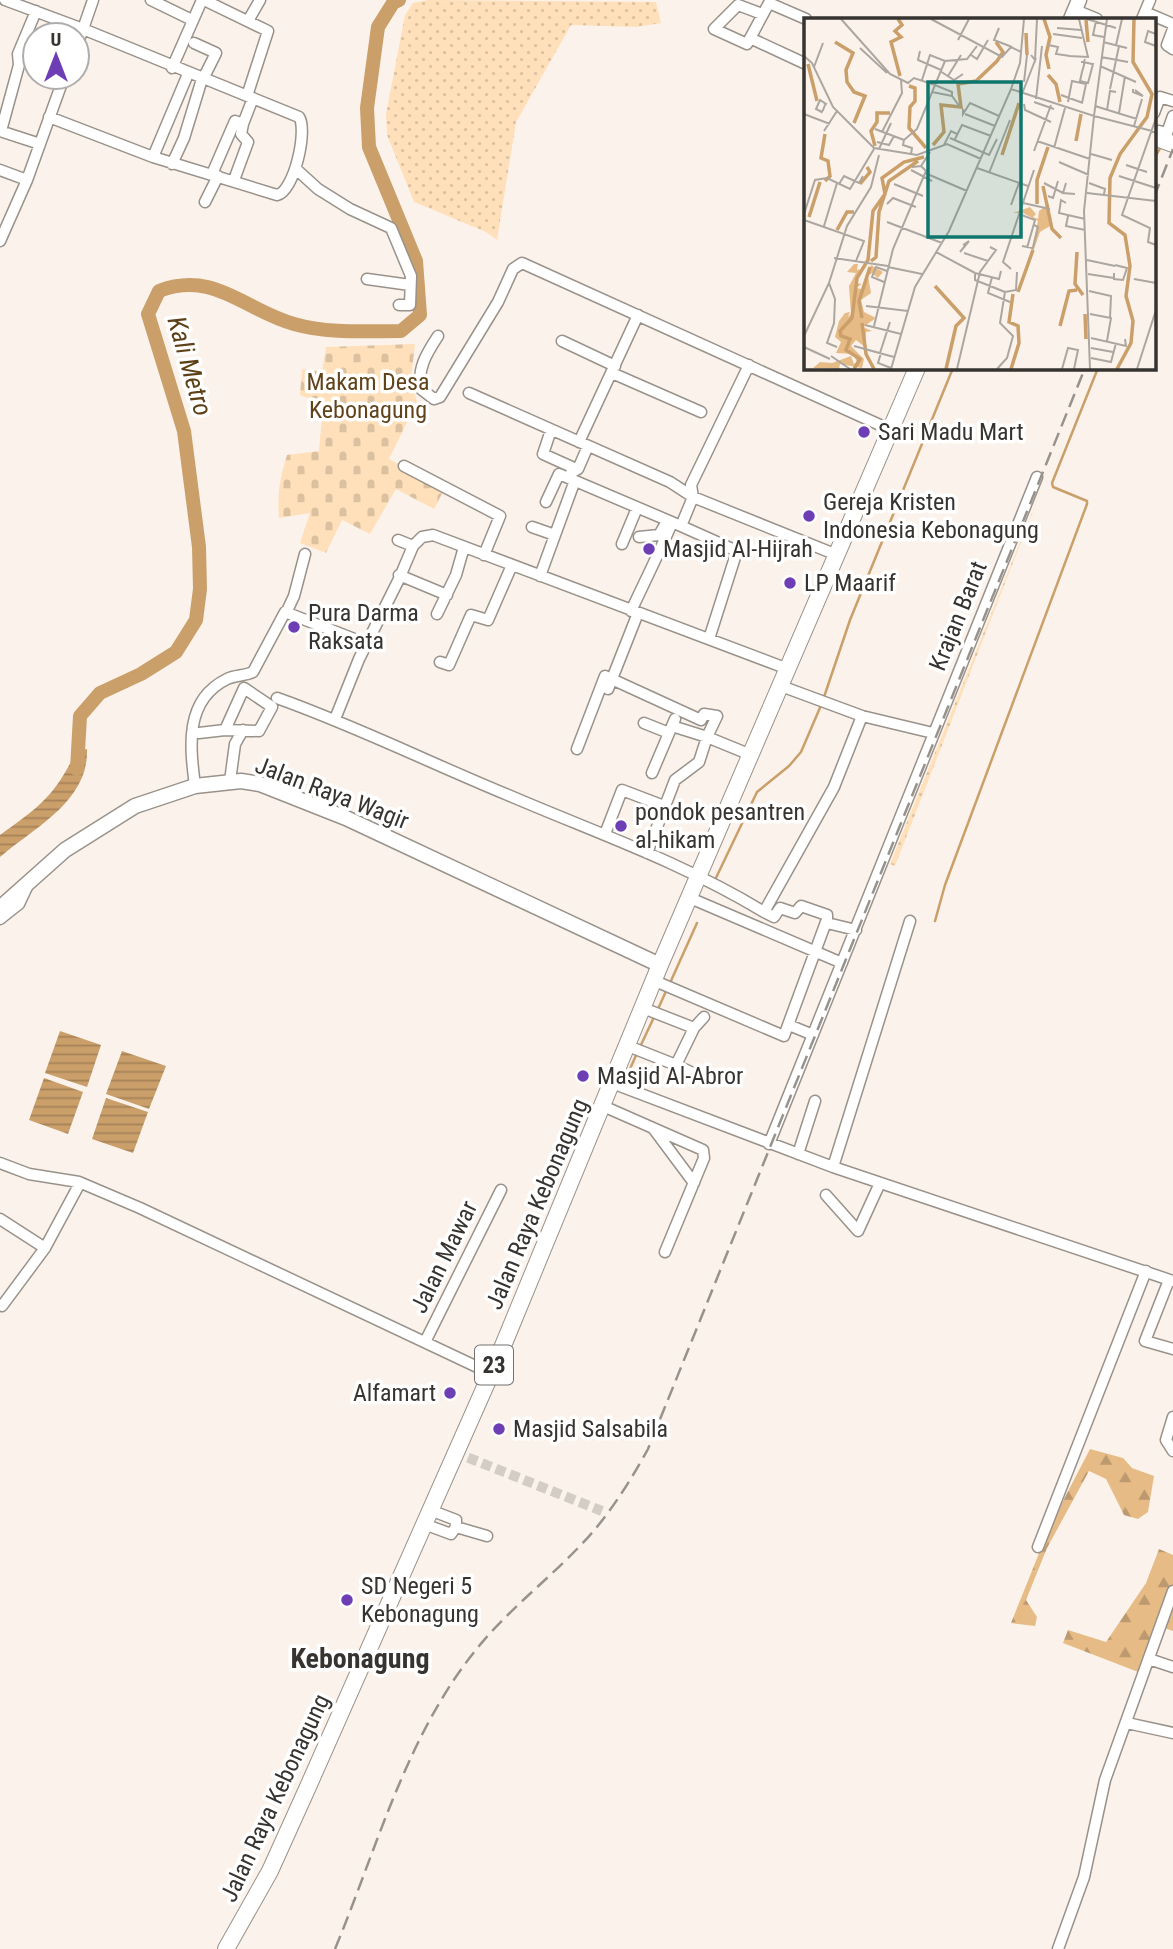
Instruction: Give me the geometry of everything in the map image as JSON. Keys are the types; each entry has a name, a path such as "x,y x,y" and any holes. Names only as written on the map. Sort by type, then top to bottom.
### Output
{"highway":[{"name":"23","path":"891,430 917,369"},
{"name":"Jalan Raya Kebonagung","path":"226,1949 270,1871 490,1373 612,1083 653,1012 664,985 660,965 700,902 751,755 891,430"}],"main road":[{"name":"Jalan Raya Wagir","path":"0,908 54,859 111,820 148,801 195,786 230,781 260,784 346,818 660,965"}],"street":[{"path":"5,0 62,21"},
{"path":"86,21 93,0"},
{"path":"151,0 192,20"},
{"path":"173,68 203,0 268,31 241,134 248,142 234,180"},
{"path":"248,21 260,0"},
{"path":"1143,16 1150,0"},
{"path":"762,14 737,5 714,28 746,44 771,3 804,18"},
{"path":"1075,10 1095,18"},
{"path":"36,11 19,54 19,65 0,131 40,144"},
{"path":"1156,19 1173,24"},
{"path":"1173,29 1167,45 1173,49"},
{"path":"49,117 172,164 279,195 286,191 296,169 302,121 288,111 188,74 91,32"},
{"path":"750,38 804,63"},
{"path":"172,164 184,138 203,79 218,49 194,43"},
{"path":"153,158 188,74"},
{"path":"0,241 27,180 59,91"},
{"path":"1156,108 1160,97 1173,101"},
{"path":"1161,140 1160,131 1167,132 1173,116"},
{"path":"205,202 235,121 243,124"},
{"path":"296,169 318,189 391,228 409,270 410,305 399,305"},
{"path":"0,170 27,180"},
{"path":"366,216 383,214"},
{"path":"438,336 422,362 420,376 421,389 434,399 440,397 477,338 515,265 522,263 891,430"},
{"path":"367,279 410,285"},
{"path":"540,576 584,444 638,315"},
{"path":"562,341 612,373 699,415"},
{"path":"639,537 659,535 673,523 693,497 691,485 749,365"},
{"path":"469,393 670,482 693,497 837,555"},
{"path":"551,430 543,454 572,477 737,551 709,639"},
{"path":"404,466 500,516 484,555"},
{"path":"546,502 557,475 572,477"},
{"name":"Krajan Barat","path":"769,1144 1037,477"},
{"path":"622,544 637,508"},
{"path":"610,684 652,566 658,560 673,523"},
{"path":"532,527 555,535"},
{"path":"335,719 413,545 422,537 433,535 788,669"},
{"path":"398,540 413,545"},
{"path":"437,614 447,595 464,547"},
{"path":"195,786 191,728 199,707 205,697 227,680 253,672 269,647 280,618 287,611 294,596 305,554"},
{"path":"444,667 470,616 488,620 512,565"},
{"path":"399,575 447,595"},
{"path":"287,611 367,645"},
{"path":"577,748 603,677 610,684 701,720 704,714 717,715 700,760 674,780 647,853"},
{"path":"781,687 862,716 933,733"},
{"path":"277,698 335,719 507,795 605,834 709,881 774,916 780,908 795,913 801,906 827,915 817,953 784,1036 664,985"},
{"path":"764,912 834,788 862,716"},
{"path":"644,723 672,726 751,755"},
{"path":"652,773 672,726"},
{"path":"199,733 233,730 235,744 230,781"},
{"path":"605,834 622,790 664,806"},
{"path":"0,919 19,904 30,883"},
{"path":"700,902 842,963"},
{"path":"833,1167 910,921"},
{"path":"826,922 856,930"},
{"path":"653,1012 694,1028"},
{"path":"676,1065 694,1028 704,1017"},
{"path":"789,1026 813,1035"},
{"path":"632,1048 699,1076"},
{"path":"612,1083 833,1167 1146,1270 1171,1281 1145,1341"},
{"path":"797,1154 815,1101"},
{"path":"603,1106 703,1150 704,1158 665,1252"},
{"path":"652,1126 694,1182"},
{"path":"0,1163 29,1174 80,1182 234,1251 490,1373"},
{"path":"2,1306 45,1248 80,1182"},
{"path":"826,1195 858,1231 880,1182"},
{"name":"Jalan Mawar","path":"425,1342 500,1189"},
{"path":"0,1219 45,1248"},
{"path":"1038,1547 1146,1270"},
{"path":"1122,1334 1173,1349"},
{"path":"1173,1417 1166,1440 1173,1451"},
{"path":"427,1517 456,1520 456,1527 487,1536"},
{"path":"1058,1949 1084,1877 1105,1780 1173,1591"},
{"path":"1149,1658 1173,1667"},
{"path":"1127,1723 1173,1733"}],"green space":[{"path":"428,0 656,2 661,23 637,27 571,25 516,122 497,240 486,232 414,202 387,135 386,114 405,15 413,3"},
{"name":"Makam Desa Kebonagung","path":"415,344 411,378 417,402 389,459 445,488 434,509 396,489 370,534 342,520 326,553 300,543 310,513 279,518 278,501 287,455 319,451 323,404 300,395 302,369 322,372 326,347"},
{"path":"1044,483 895,866 890,864"},
{"path":"1090,1449 1123,1458 1132,1468 1154,1476 1148,1512 1138,1519 1124,1515 1106,1479 1089,1471 1047,1548 1026,1600 1037,1617 1035,1626 1011,1623 1050,1526"},
{"path":"1159,1549 1173,1555 1173,1631 1161,1627 1146,1675 1063,1643 1068,1630 1106,1642 1146,1583"}],"shaded area":[{"path":"87,749 85,767 70,798 0,857 0,835 44,800 53,791 76,752"},
{"path":"60,1031 101,1045 87,1087 45,1073"},
{"path":"122,1051 166,1066 149,1109 106,1094"},
{"path":"44,1078 83,1092 68,1134 29,1120"},
{"path":"106,1098 148,1112 133,1153 92,1139"}],"waterway":[{"name":"Kali Metro","path":"77,769 80,716 100,693 141,674 176,652 196,620 200,589 199,547 184,431 148,314 159,291 196,285 228,294 276,318 334,331 401,331 420,315 416,261 369,147 367,108 378,27 393,3 399,0"},
{"path":"1156,156 1162,145"},
{"path":"824,697 850,620 953,369"},
{"path":"935,921 945,885 1087,504 1087,501 1053,487 1052,483 1098,369"},
{"path":"714,882 757,792 789,766 801,752 822,703"},
{"path":"670,983 697,923"},
{"path":"658,1009 667,989"},
{"path":"640,1047 655,1015"},
{"path":"623,1085 637,1053"}],"tunnel":[{"path":"454,1452 602,1511"}],"railway":[{"path":"1156,192 1173,149"},
{"path":"335,1949 411,1756 451,1684 499,1624 588,1538 624,1489 648,1449 1085,369"}],"place":[{"name":"Sari Madu Mart","path":"864,432"},
{"name":"Gereja Kristen Indonesia Kebonagung","path":"809,516"},
{"name":"Masjid Al-Hijrah","path":"649,549"},
{"name":"LP Maarif","path":"790,583"},
{"name":"Pura Darma Raksata","path":"294,627"},
{"name":"pondok pesantren al-hikam","path":"621,826"},
{"name":"Masjid Al-Abror","path":"583,1076"},
{"name":"Alfamart","path":"450,1393"},
{"name":"Masjid Salsabila","path":"499,1429"},
{"name":"SD Negeri 5 Kebonagung","path":"347,1600"}],"district":[{"name":"Kebonagung","path":"360,1658"}]}
